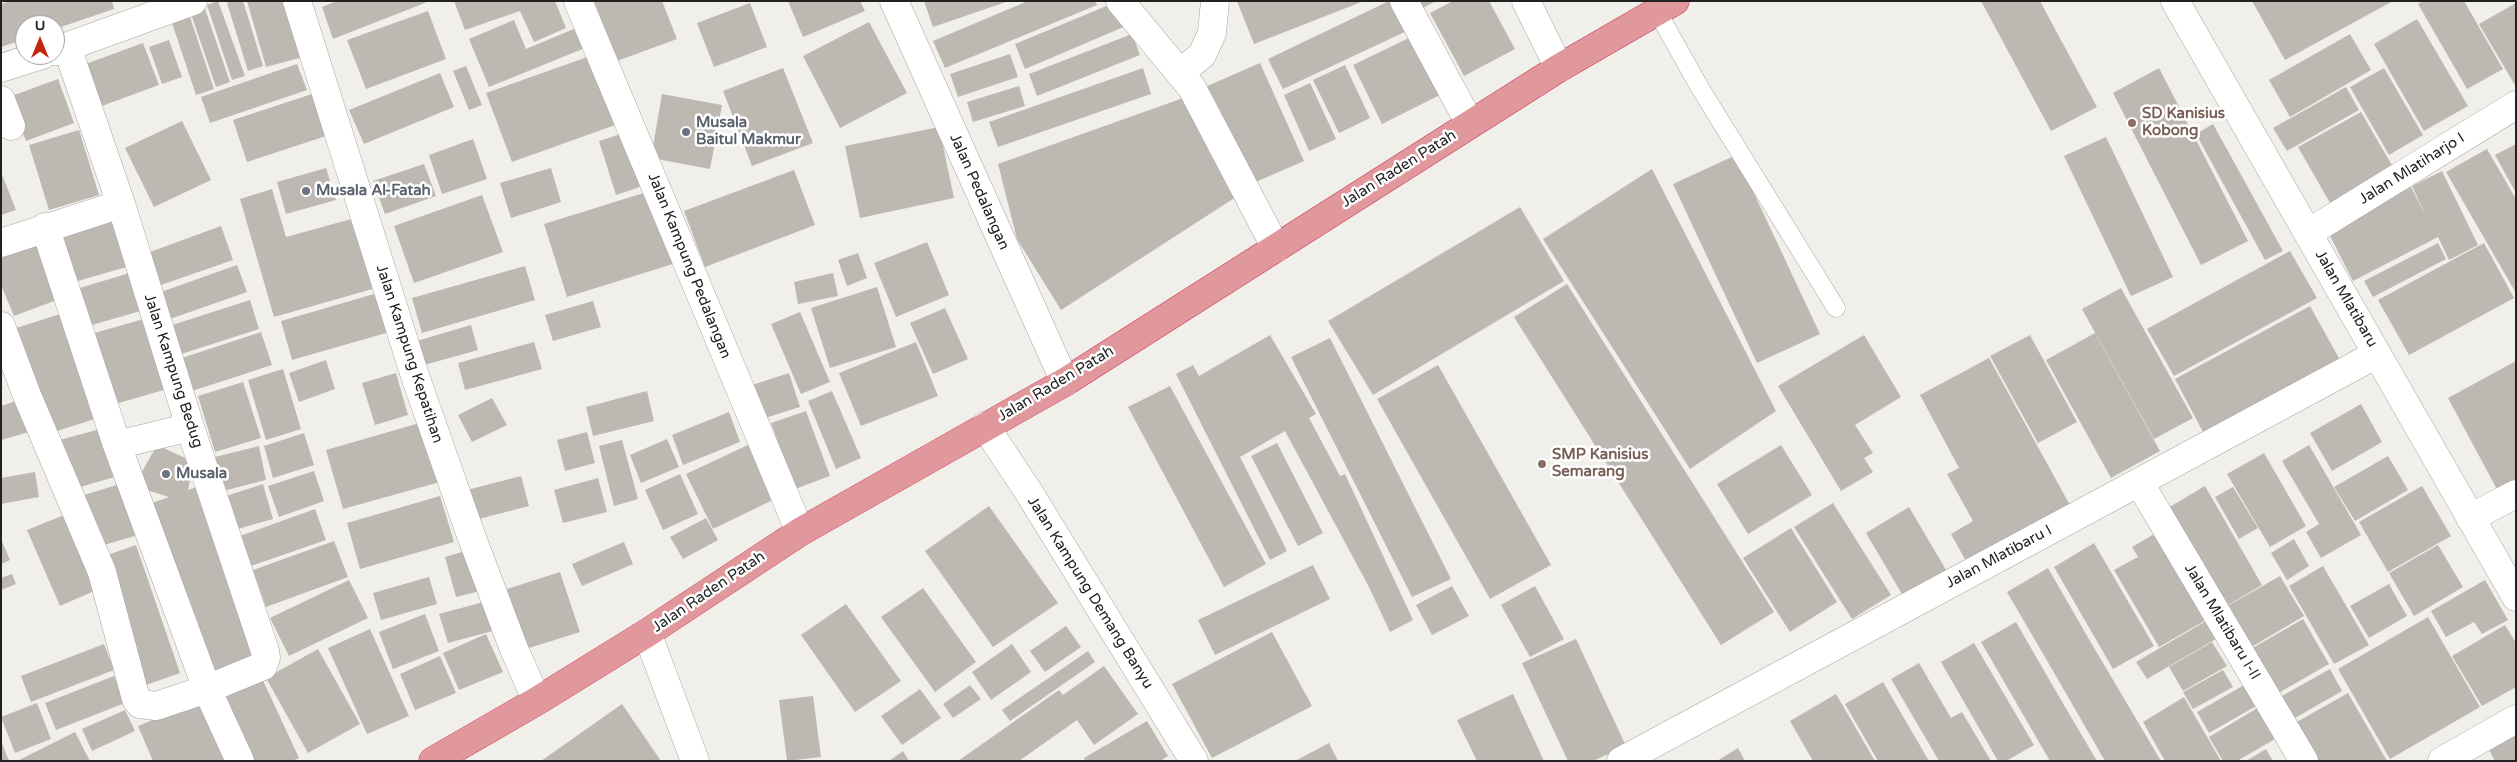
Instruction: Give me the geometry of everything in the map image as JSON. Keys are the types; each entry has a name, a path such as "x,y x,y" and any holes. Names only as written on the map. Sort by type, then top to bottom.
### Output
{"highway":[{"name":"Jalan Raden Patah","path":"433,761 537,701 647,633 800,532 1065,382 1559,68 1666,7"}],"street":[{"path":"65,48 193,1"},
{"name":"Jalan Kampung Kepatihan","path":"296,1 414,373 472,538 514,649 537,701"},
{"name":"Jalan Kampung Pedalangan","path":"578,1 800,532"},
{"name":"Jalan Pedalangan","path":"894,1 1065,382"},
{"path":"1120,1 1192,88 1276,248"},
{"path":"1180,73 1202,55 1212,33 1215,1"},
{"path":"1404,1 1470,124"},
{"path":"1526,1 1559,68"},
{"name":"Jalan Mlatibaru","path":"2175,1 2516,597"},
{"name":"Jalan Kampung Bedug","path":"1,326 26,393 102,572 136,699 140,704 156,706 207,689 262,666 266,658 190,426 121,204 65,59"},
{"path":"1,68 15,64"},
{"path":"1,100 11,126"},
{"name":"Jalan Mlatiharjo I","path":"2308,233 2516,105"},
{"path":"1,243 121,204"},
{"path":"45,228 117,445 207,689 240,761"},
{"name":"Jalan Mlatibaru I","path":"1621,761 1659,752 2139,482 2377,354"},
{"path":"117,445 190,426"},
{"name":"Jalan Kampung Demang Banyu","path":"985,426 1028,491 1194,761"},
{"name":"Jalan Mlatibaru I-II","path":"2139,482 2304,761"},
{"path":"2470,518 2516,494"},
{"path":"647,633 695,761"},
{"path":"2442,761 2516,720"}],"lane":[{"path":"1666,7 1700,88 1836,308"}],"building":[{"path":"11,1 112,1 114,9 65,26 65,15 15,15 15,42 1,47 1,4"},
{"path":"218,1 245,76 232,80 207,5"},
{"path":"243,1 263,66 248,71 227,3"},
{"path":"247,1 288,1 303,57 266,67"},
{"path":"337,1 425,1 425,3 333,39 322,7"},
{"path":"454,1 555,1 566,28 534,42 520,11 465,30"},
{"path":"594,1 662,1 677,39 617,61"},
{"path":"788,1 860,1 865,11 803,37"},
{"path":"924,1 1006,1 1006,2 933,27"},
{"path":"1028,1 1095,1 1097,5 945,68 933,41"},
{"path":"1237,1 1364,1 1254,44"},
{"path":"1389,1 1396,1 1409,30 1283,89 1268,59"},
{"path":"1412,1 1436,1 1417,11"},
{"path":"1453,1 1489,1 1515,49 1464,76 1430,13"},
{"path":"1981,1 2040,1 2097,107 2051,131"},
{"path":"2252,1 2393,1 2285,60"},
{"path":"2423,1 2464,1 2503,69 2467,89 2418,4"},
{"path":"1116,2 1126,26 1025,69 1015,44"},
{"path":"750,3 767,47 714,67 697,23"},
{"path":"2516,3 2516,87 2479,24"},
{"path":"204,6 230,82 216,87 190,11"},
{"path":"428,11 446,59 366,89 347,40"},
{"path":"189,14 214,89 196,95 171,20"},
{"path":"2417,19 2468,106 2424,131 2374,44"},
{"path":"514,20 526,49 576,28 585,48 489,87 469,39"},
{"path":"869,22 907,93 840,128 803,56"},
{"path":"1132,34 1140,55 1037,96 1029,74"},
{"path":"2350,34 2371,70 2290,117 2269,80"},
{"path":"1411,37 1440,95 1382,124 1353,65"},
{"path":"169,40 182,77 162,84 149,47"},
{"path":"143,43 159,85 99,107 83,65"},
{"path":"1010,54 1018,77 958,97 950,74"},
{"path":"593,55 618,124 512,162 486,93"},
{"path":"1260,63 1304,161 1249,185 1205,87"},
{"path":"297,64 307,90 210,123 201,97"},
{"path":"1345,65 1370,118 1339,133 1313,80"},
{"path":"466,66 482,105 469,110 453,71"},
{"path":"783,68 813,143 752,166 723,91"},
{"path":"1143,68 1151,94 998,147 989,122"},
{"path":"2159,68 2248,241 2201,265 2113,93"},
{"path":"2384,68 2423,135 2389,155 2350,87"},
{"path":"440,73 454,107 364,144 349,110"},
{"path":"58,79 74,123 26,141 9,97"},
{"path":"1310,83 1336,139 1309,151 1284,95"},
{"path":"1019,86 1025,106 973,122 967,102"},
{"path":"2346,87 2359,110 2287,151 2273,128"},
{"path":"315,93 329,135 247,162 233,120"},
{"name":"Musala Baitul Makmur","path":"662,94 722,105 710,169 651,158"},
{"path":"1186,97 1236,197 1061,310 1017,239 998,164"},
{"path":"2361,112 2397,174 2334,210 2298,147"},
{"path":"182,121 211,180 154,207 125,148"},
{"path":"2213,124 2283,251 2265,260 2196,134"},
{"path":"939,127 954,198 860,218 845,146"},
{"path":"79,130 99,195 49,210 29,145"},
{"path":"624,133 640,187 616,195 599,141"},
{"path":"2106,137 2173,277 2131,296 2064,156"},
{"path":"473,139 487,179 442,194 429,155"},
{"path":"2516,144 2516,193 2495,155"},
{"path":"2487,149 2516,199 2516,293 2446,172"},
{"path":"1736,155 1820,334 1757,363 1673,184"},
{"path":"424,164 436,196 385,214 373,181"},
{"name":"Musala Al-Fatah","path":"326,168 336,200 286,214 277,182"},
{"path":"551,168 561,202 511,218 500,183"},
{"path":"1652,169 1776,411 1690,469 1543,239"},
{"path":"794,170 815,225 705,267 684,211"},
{"path":"2442,171 2478,245 2449,260 2438,237 2353,281 2327,230 2411,187 2426,216 2412,186"},
{"path":"1,172 16,210 1,215"},
{"path":"272,189 286,237 355,218 376,288 274,317 240,199"},
{"path":"653,190 676,263 567,297 544,224"},
{"path":"482,195 503,252 414,283 394,226"},
{"path":"1520,207 1564,281 1373,395 1328,321"},
{"path":"110,216 130,266 71,283 58,237"},
{"path":"221,226 233,260 161,285 150,252"},
{"path":"42,239 62,298 14,316 1,285 1,254"},
{"path":"927,242 949,295 896,317 874,263"},
{"path":"2438,243 2446,259 2373,297 2364,281"},
{"path":"2484,243 2514,298 2409,355 2378,300"},
{"path":"2290,251 2317,298 2174,376 2147,329"},
{"path":"858,253 867,278 847,286 838,260"},
{"path":"237,265 247,292 170,319 161,292"},
{"path":"525,266 535,300 422,333 412,298"},
{"path":"133,272 144,310 85,327 73,290"},
{"path":"833,273 838,296 798,304 794,282"},
{"path":"1567,284 1774,612 1721,645 1514,317"},
{"path":"877,287 896,347 830,368 811,308"},
{"path":"2121,288 2193,418 2154,439 2082,309"},
{"path":"381,292 393,331 292,360 281,321"},
{"path":"250,300 259,329 175,356 166,327"},
{"path":"593,301 601,327 553,341 545,315"},
{"path":"2310,306 2340,360 2204,434 2175,379"},
{"path":"945,308 968,359 933,374 910,323"},
{"path":"67,312 101,417 51,433 16,328"},
{"path":"800,312 830,382 801,394 771,324"},
{"path":"147,318 167,389 112,405 91,334"},
{"path":"471,325 478,350 417,367 410,343"},
{"path":"261,332 272,365 186,393 176,360"},
{"path":"2095,333 2160,451 2111,478 2046,360"},
{"path":"1270,335 1316,414 1309,418 1340,476 1345,474 1413,620 1390,632 1369,587 1285,431 1240,457 1287,551 1270,560 1176,374 1193,365 1199,376"},
{"path":"1864,335 1901,397 1855,425 1873,453 1864,458 1873,472 1841,491 1778,386"},
{"path":"2030,335 2077,422 2038,443 1990,356"},
{"path":"1330,338 1451,579 1412,597 1291,357"},
{"path":"534,342 542,369 465,390 458,363"},
{"path":"916,342 938,396 861,426 839,373"},
{"path":"1989,358 2071,507 1967,563 1951,534 1973,521 1947,474 1959,468 1920,395"},
{"path":"326,360 335,389 299,402 289,373"},
{"path":"2516,361 2516,484 2499,493 2448,398"},
{"path":"1438,365 1551,565 1490,599 1377,399"},
{"path":"283,369 301,429 266,440 248,380"},
{"path":"396,373 408,415 375,425 362,383"},
{"path":"789,373 800,407 762,419 752,385"},
{"path":"243,382 261,438 215,452 198,396"},
{"path":"1170,386 1266,564 1224,587 1128,407"},
{"path":"647,391 654,421 593,436 586,407"},
{"path":"832,391 861,458 836,469 808,401"},
{"path":"492,398 507,425 472,442 458,415"},
{"path":"19,400 29,432 1,440 1,406"},
{"path":"2361,404 2382,442 2332,471 2310,433"},
{"path":"806,411 830,476 795,489 771,423"},
{"path":"729,412 740,442 683,465 672,435"},
{"path":"423,422 440,482 343,509 326,450"},
{"path":"104,428 118,476 70,490 56,441"},
{"path":"587,432 595,463 565,471 557,440"},
{"path":"304,433 314,465 273,478 264,446"},
{"path":"667,439 679,467 641,483 630,455"},
{"path":"622,440 638,499 614,506 599,446"},
{"path":"1277,443 1323,533 1298,546 1251,456"},
{"path":"750,444 777,498 713,529 686,474"},
{"path":"157,445 194,462 188,490 199,486 261,656 207,676 146,505 169,497 134,486"},
{"path":"1781,445 1812,495 1748,534 1717,484"},
{"path":"2309,445 2361,535 2321,558 2306,532 2319,524 2282,461"},
{"path":"259,446 266,480 219,492 211,458"},
{"path":"2264,453 2306,526 2270,547 2227,474"},
{"path":"2388,456 2408,490 2355,521 2334,487"},
{"path":"314,471 324,501 279,517 268,486"},
{"path":"35,472 39,497 1,504 1,478"},
{"path":"680,474 698,514 663,530 645,490"},
{"path":"521,476 529,506 475,520 467,490"},
{"path":"598,478 607,512 563,523 554,490"},
{"path":"123,483 138,535 97,547 81,496"},
{"path":"263,484 273,519 234,530 223,497"},
{"path":"2205,486 2262,585 2225,607 2168,508"},
{"path":"2422,486 2451,536 2388,572 2359,522"},
{"path":"2233,487 2258,528 2239,539 2215,497"},
{"path":"440,496 454,542 360,569 347,523"},
{"path":"1833,503 1891,595 1852,619 1794,527"},
{"path":"989,506 1058,603 993,647 925,551"},
{"path":"1909,507 1949,575 1906,601 1866,533"},
{"path":"315,509 326,540 251,566 240,536"},
{"path":"69,513 101,588 60,606 27,530"},
{"path":"706,518 718,540 683,559 670,537"},
{"path":"1791,528 1837,602 1790,632 1743,558"},
{"path":"2156,533 2206,620 2159,647 2114,570 2138,557 2132,547"},
{"path":"1,539 10,560 1,564"},
{"path":"2294,539 2309,566 2287,580 2271,553"},
{"path":"334,541 348,577 266,607 253,570"},
{"path":"624,542 633,564 582,586 572,564"},
{"path":"2094,543 2154,646 2113,669 2054,567"},
{"path":"136,545 180,673 146,685 102,557"},
{"path":"2438,545 2463,587 2414,616 2389,573"},
{"path":"469,550 480,591 456,597 445,557"},
{"path":"1313,565 1330,599 1215,655 1198,620"},
{"path":"2323,566 2369,645 2334,664 2289,586"},
{"path":"2048,568 2161,761 2105,761 2007,592"},
{"path":"560,572 580,632 526,649 507,589"},
{"path":"12,574 16,584 1,590 1,578"},
{"path":"2280,576 2304,616 2248,649 2224,608"},
{"path":"429,577 437,604 381,620 373,593"},
{"path":"349,580 368,618 289,656 270,618"},
{"path":"2485,580 2508,620 2482,634 2474,622 2446,637 2431,611"},
{"path":"2389,584 2407,616 2369,638 2350,606"},
{"path":"1452,586 1469,616 1432,635 1416,605"},
{"path":"1535,586 1564,639 1530,657 1501,605"},
{"path":"923,588 976,662 935,692 881,617"},
{"path":"491,600 500,629 448,643 439,614"},
{"path":"846,604 901,681 855,712 801,635"},
{"path":"425,614 439,651 393,669 379,632"},
{"path":"2428,617 2480,707 2390,759 2338,669"},
{"path":"2303,619 2329,664 2275,695 2249,650"},
{"path":"2206,621 2216,639 2147,679 2136,662"},
{"path":"2016,622 2097,761 2050,761 1981,642"},
{"path":"2505,625 2516,643 2516,687 2482,706 2452,656"},
{"path":"1066,626 1081,647 1045,672 1030,651"},
{"path":"370,629 409,716 367,734 328,648"},
{"path":"1272,632 1312,706 1212,758 1172,684"},
{"path":"486,634 503,672 459,690 443,653"},
{"path":"1576,639 1626,746 1593,761 1568,761 1522,663"},
{"path":"2212,642 2227,666 2183,691 2169,667"},
{"path":"1974,643 2034,745 2006,761 1998,761 1941,662"},
{"path":"104,644 114,670 31,702 21,676"},
{"path":"1012,644 1031,672 991,700 972,672"},
{"path":"318,649 360,724 308,753 266,678"},
{"path":"1088,651 1095,662 1010,721 1002,710"},
{"path":"440,656 456,693 415,710 400,674"},
{"path":"1919,663 1951,718 1962,712 1991,761 1939,761 1891,679"},
{"path":"1104,666 1138,714 1094,745 1077,720 1019,761 958,761 1059,690 1063,695"},
{"path":"2330,669 2342,691 2288,722 2275,700"},
{"path":"2223,670 2233,687 2193,709 2183,692"},
{"path":"260,674 299,758 292,761 251,761 219,692"},
{"path":"114,676 125,703 56,730 45,703"},
{"path":"1883,682 1929,761 1878,761 1845,704"},
{"path":"2246,684 2258,705 2209,733 2197,712"},
{"path":"970,685 981,699 953,718 943,704"},
{"path":"920,689 941,718 902,745 881,716"},
{"path":"2348,693 2387,761 2308,761 2288,727"},
{"path":"1513,694 1544,761 1477,761 1457,720"},
{"path":"1836,694 1875,761 1813,761 1790,721"},
{"path":"813,696 821,757 787,761 779,700"},
{"path":"207,697 234,761 153,761 138,726"},
{"path":"2184,697 2221,761 2165,761 2143,722"},
{"path":"37,703 51,739 15,753 1,717"},
{"path":"622,704 661,761 541,761"},
{"path":"2264,704 2282,735 2237,761 2223,761 2209,737"},
{"path":"125,710 135,731 92,751 82,729"},
{"path":"1147,721 1168,756 1160,761 1085,761 1084,758"},
{"path":"75,732 90,761 17,761"},
{"path":"2516,732 2516,761 2495,761 2488,748"},
{"path":"1,741 9,761 1,761"},
{"path":"1329,743 1338,761 1295,761"},
{"path":"1738,748 1745,761 1717,761"},
{"path":"2266,749 2273,761 2246,761"},
{"path":"903,751 909,761 889,761"}],"place":[{"name":"SD Kanisius Kobong","path":"2132,123"},
{"name":"Musala Baitul Makmur","path":"686,132"},
{"name":"Musala Al-Fatah","path":"306,191"},
{"name":"SMP Kanisius Semarang","path":"1542,464"},
{"name":"Musala","path":"166,474"}]}
